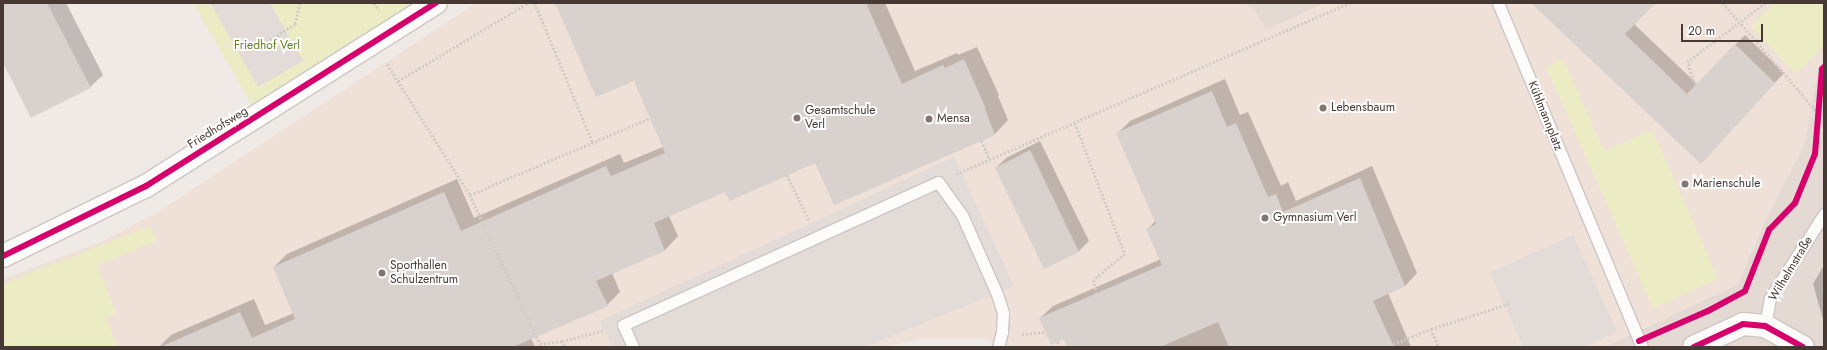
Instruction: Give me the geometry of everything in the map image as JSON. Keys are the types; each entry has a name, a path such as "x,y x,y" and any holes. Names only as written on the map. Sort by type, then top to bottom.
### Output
{"street":[{"name":"Friedhofsweg","path":"3,256 146,186 436,3"},
{"path":"1694,347 1743,324 1765,326 1803,347"}],"lane":[{"name":"Kühlmannplatz","path":"1498,3 1642,347"},
{"path":"633,347 623,325 938,182 962,215 997,294 1002,312 1002,332 998,347"},
{"name":"Wilhelmstraße","path":"1765,326 1770,298 1824,214"}],"path":[{"path":"263,44 295,24 300,3"},
{"path":"398,81 528,3"},
{"path":"535,3 593,143"},
{"path":"938,182 1350,3"},
{"path":"1723,3 1819,114"},
{"path":"1695,85 1687,62 1765,3"},
{"path":"373,43 470,195 540,344 562,341 623,325"},
{"path":"470,195 650,118"},
{"path":"1075,122 1125,254 1094,280 1096,293"},
{"path":"980,137 990,159"},
{"path":"788,176 817,237"},
{"path":"1393,344 1431,328 1510,303"},
{"path":"1431,328 1439,347"},
{"path":"562,341 565,347"},
{"path":"1058,342 1058,347"}],"shaded area":[{"path":"210,3 270,3 303,61 258,87"},
{"path":"476,3 1244,3 1255,11 1266,30 1324,3 1824,3 1824,62 1818,68 1804,146 1764,223 1738,284 1604,347 1008,347 984,339 920,339 886,347 3,347 3,279 101,242 158,212"},
{"path":"1244,3 1326,3 1266,30 1255,11"},
{"path":"1824,62 1824,347 1604,347 1738,284 1764,223 1804,146 1818,68"},
{"path":"954,157 1014,286 865,347 612,347 600,321"},
{"path":"1573,235 1617,332 1584,347 1523,347 1490,273"}],"green space":[{"name":"Friedhof Verl","path":"193,3 413,3 253,107"},
{"path":"1774,3 1819,3 1824,7 1824,46 1796,74 1751,27"},
{"path":"1563,59 1604,151 1652,130 1718,279 1653,308 1546,67"},
{"path":"150,226 156,241 97,265 116,313 106,317 117,347 3,347 3,284"}],"building":[{"path":"3,3 47,3 91,88 31,118 3,63"},
{"path":"555,3 866,3 902,84 943,65 945,68 964,59 986,109 995,135 834,205 815,163 730,201 725,192 654,223 665,251 596,281 608,306 513,347 160,347 240,312 252,338 295,319 273,267 444,192 461,231 606,166 611,176 665,153 634,81 596,97"},
{"path":"1531,3 1656,3 1625,34 1687,94 1735,44 1775,83 1701,164"},
{"name":"Gymnasium Verl","path":"1212,91 1227,127 1236,123 1268,197 1276,194 1283,212 1360,178 1405,286 1373,301 1394,347 1229,347 1218,322 1160,347 1067,347 1064,339 1051,345 1039,318 1162,265 1146,229 1156,224 1116,133"},
{"path":"1030,150 1079,252 1044,269 995,168"}],"cycle path":[{"path":"3,256 146,186 436,3"},
{"path":"1639,341 1708,311 1745,291 1769,230 1795,203 1815,154 1822,69 1824,67"},
{"path":"1694,347 1743,324 1765,326 1803,347"}],"place":[{"name":"Lebensbaum","path":"1323,108"},
{"name":"Gesamtschule Verl","path":"797,118"},
{"name":"Mensa","path":"929,119"},
{"name":"Marienschule","path":"1685,184"},
{"name":"Gymnasium Verl","path":"1265,218"},
{"name":"Sporthallen Schulzentrum","path":"382,273"}]}
